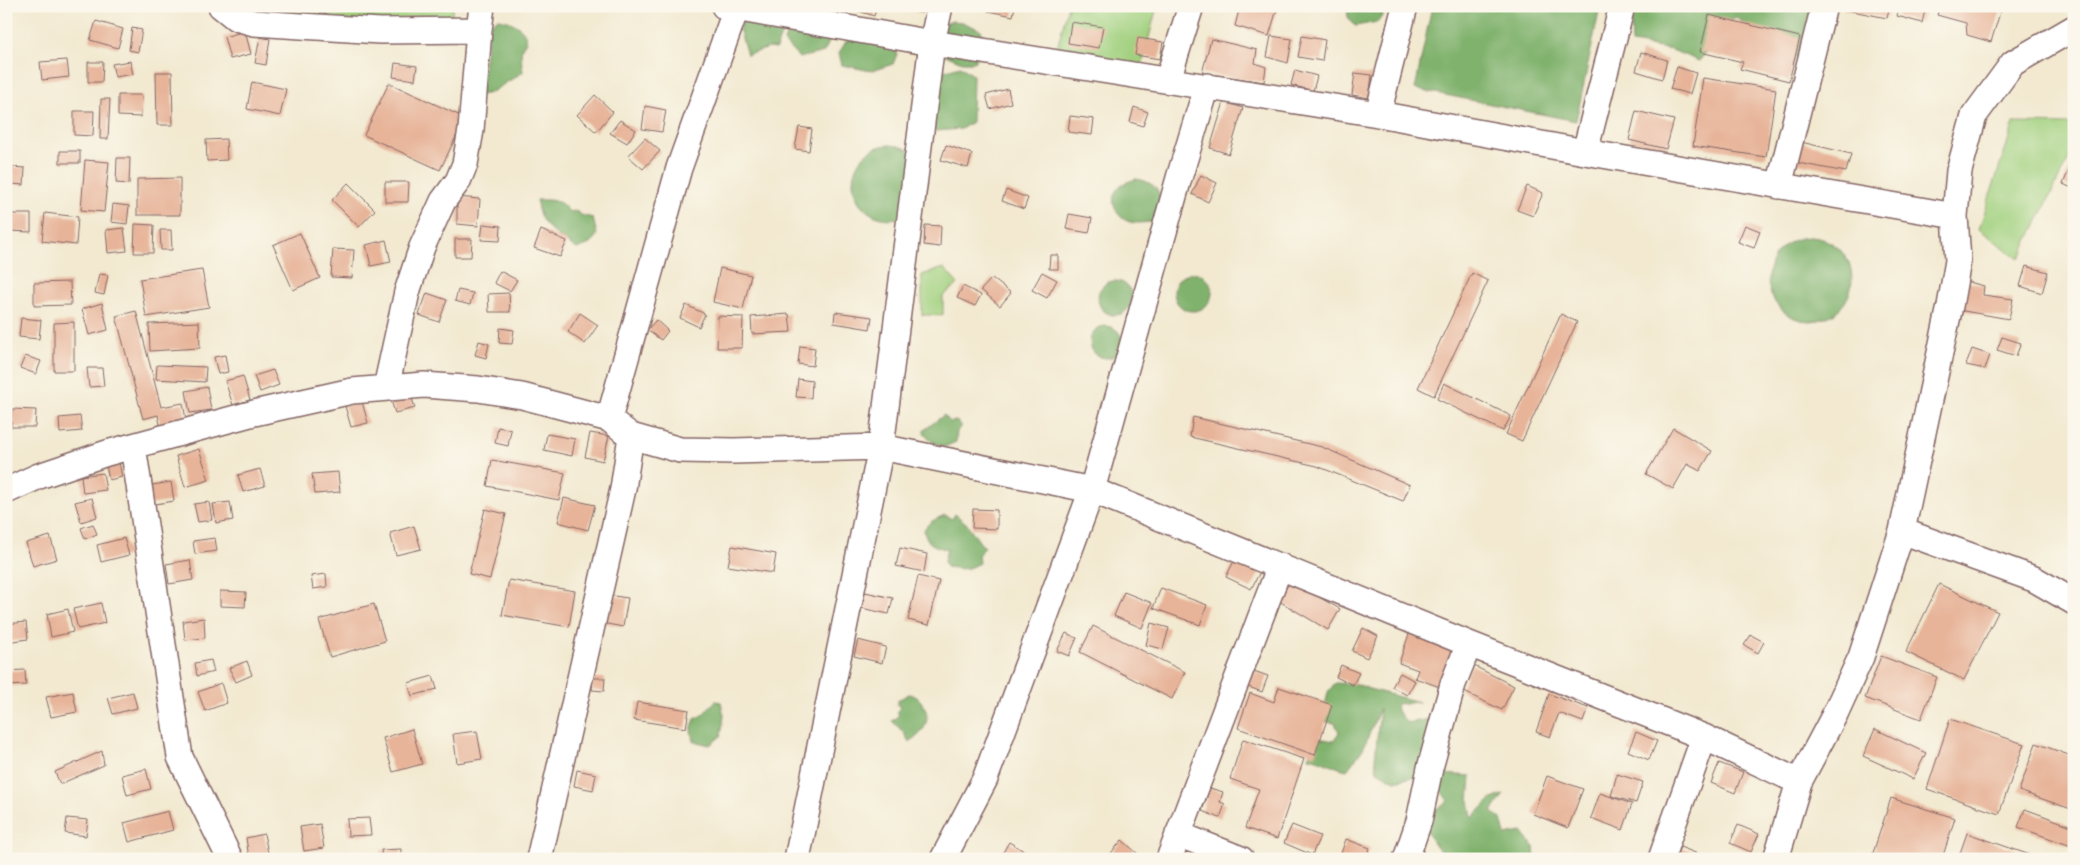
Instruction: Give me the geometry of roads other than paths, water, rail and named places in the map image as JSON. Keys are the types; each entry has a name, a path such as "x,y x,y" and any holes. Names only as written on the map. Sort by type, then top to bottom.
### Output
{"street":[{"path":"221,6 236,18 254,23 380,30 480,18 471,130 465,164 458,181 443,201 422,247 407,292 386,388"},
{"path":"797,859 880,447 932,43 940,6"},
{"path":"1168,79 1191,6"},
{"path":"1378,114 1405,6"},
{"path":"1585,152 1622,6"},
{"path":"1779,186 1824,6"},
{"path":"608,419 679,168 732,7 932,43 1168,79 1378,114 1955,216"},
{"path":"1781,857 1799,782 1835,714 1860,657 1902,531 1958,261 1955,216 1959,171 1974,116 2013,63 2074,28"},
{"path":"943,859 985,778 1092,490 1207,86"},
{"path":"6,492 39,476 101,454 254,413 352,391 424,385 478,389 522,396 608,419 631,436 680,450 734,451 880,447 1092,490 1469,644 1704,737 1799,782"},
{"path":"539,859 623,489 631,436"},
{"path":"133,446 180,757 230,859"},
{"path":"1902,531 2034,579 2074,602"},
{"path":"1170,859 1280,566"},
{"path":"1406,859 1419,821 1430,768 1453,684 1469,644"},
{"path":"1661,859 1704,737"},
{"path":"1178,834 1241,859"}]}
